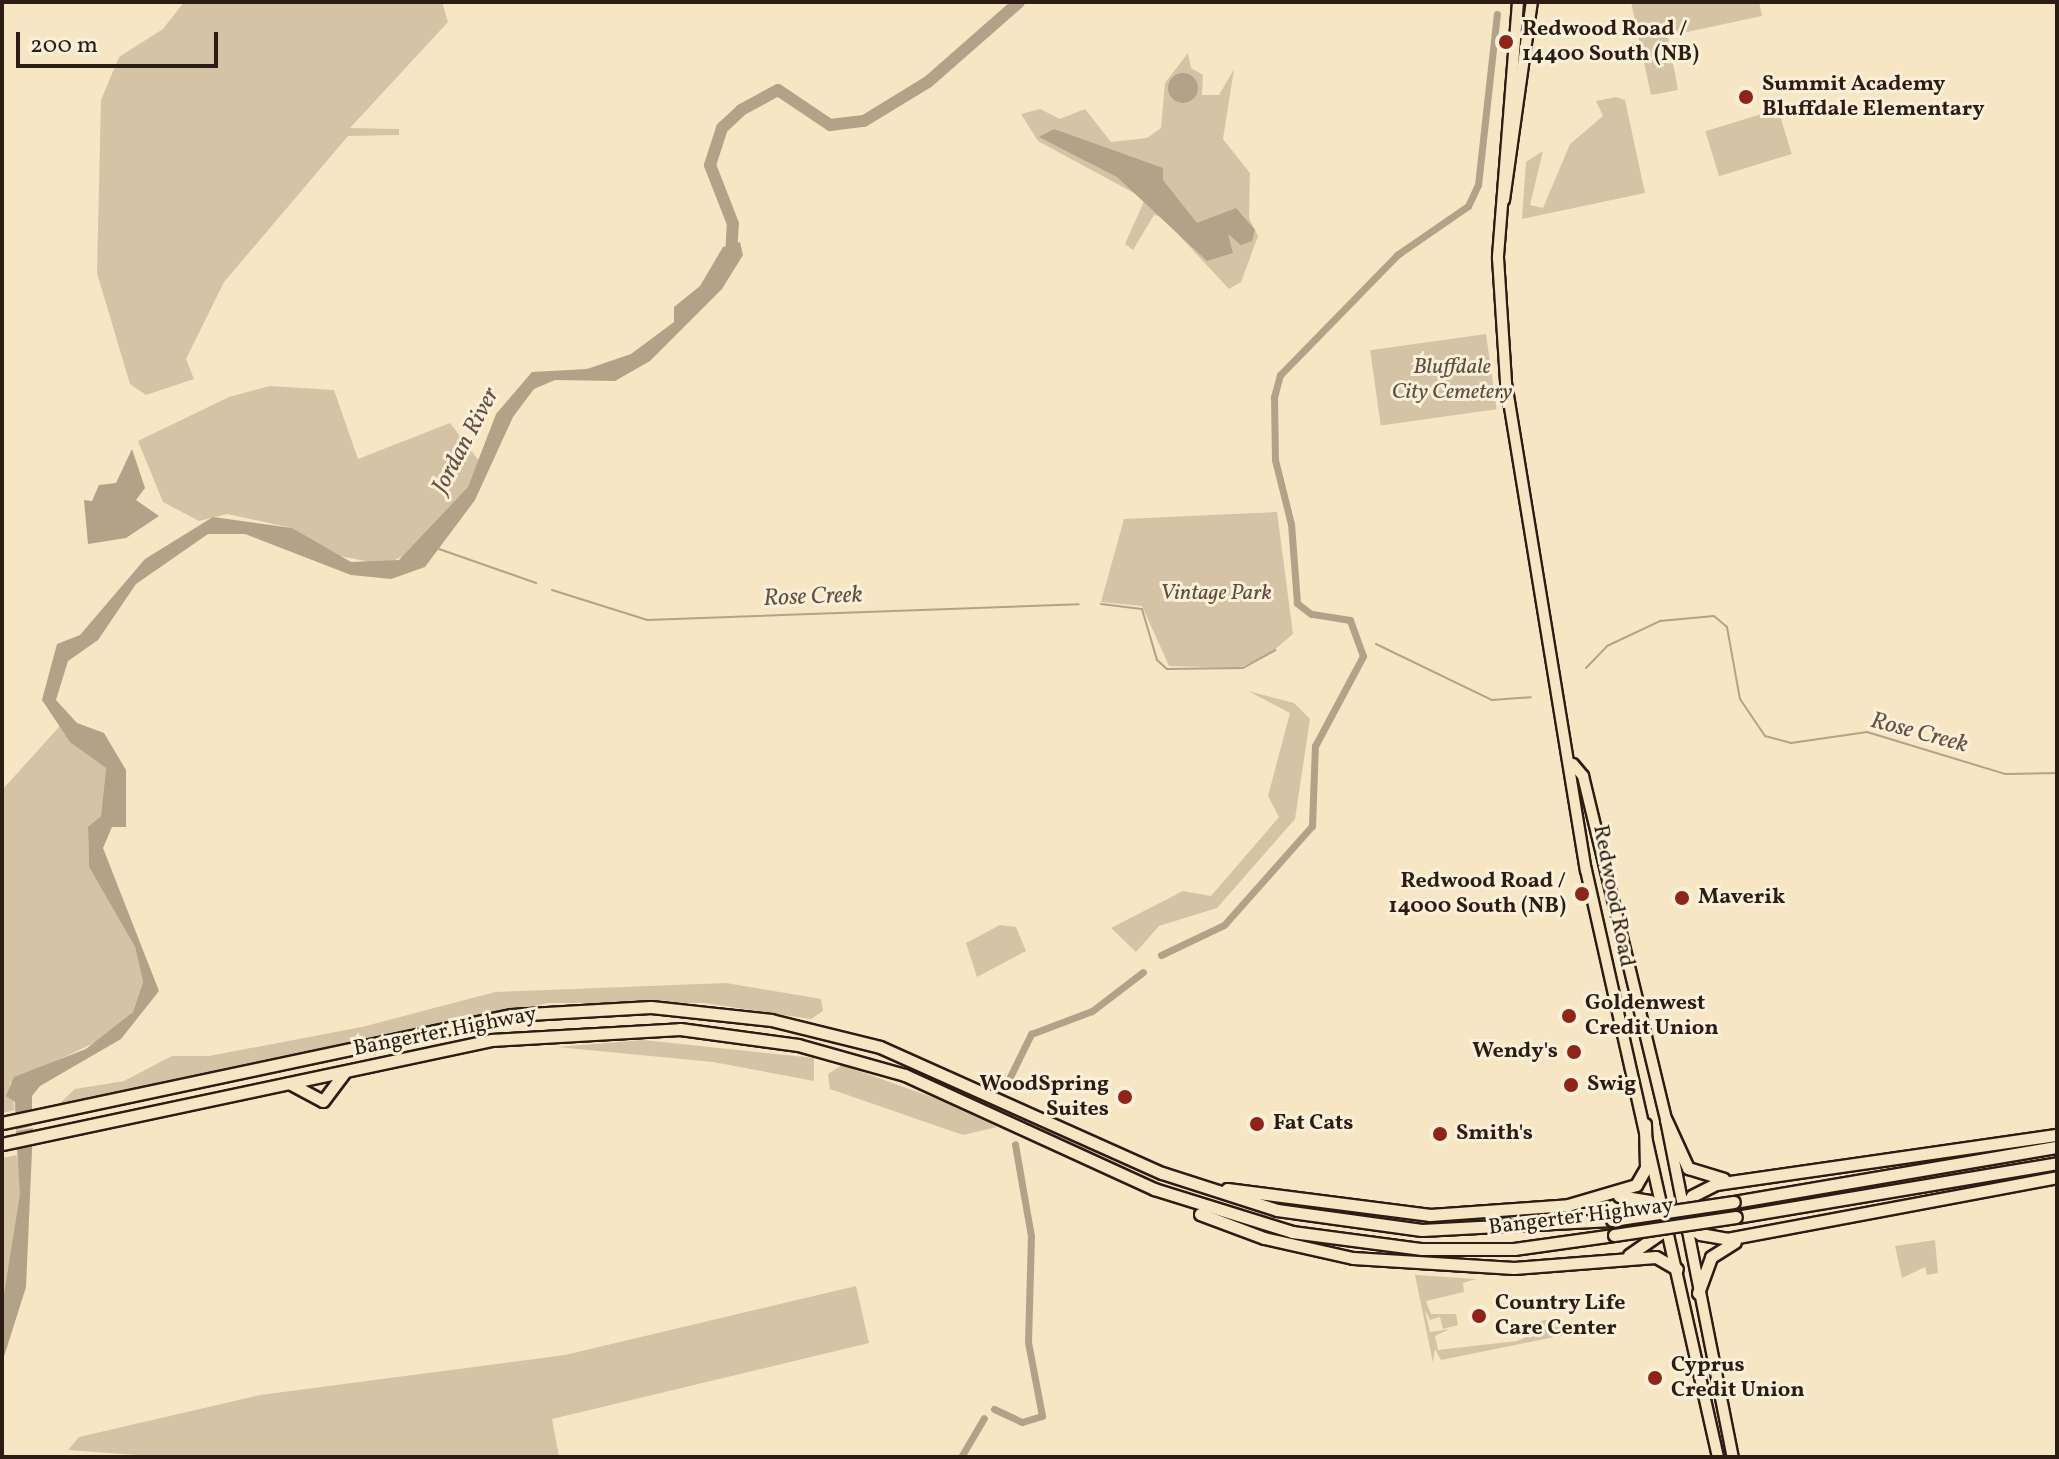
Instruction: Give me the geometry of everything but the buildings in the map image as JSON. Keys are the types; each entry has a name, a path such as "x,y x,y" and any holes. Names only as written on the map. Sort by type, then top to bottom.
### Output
{"highway":[{"name":"Bangerter Highway","path":"2,1123 511,1015 651,1007 803,1026 846,1037 947,1072 1162,1173 1261,1206 1362,1225 1459,1231 1612,1220 2057,1147"},
{"name":"Bangerter Highway","path":"2,1144 491,1040 603,1028 721,1032 798,1045 840,1056 940,1089 1059,1146 1214,1212 1361,1244 1514,1249 1736,1217 2057,1163"},
{"path":"288,1083 323,1101 347,1070"},
{"path":"1666,1120 1696,1175 1744,1179"},
{"path":"1616,1196 1642,1179 1645,1124"},
{"path":"1620,1258 1676,1217 1700,1191 1744,1179 2057,1135"},
{"path":"1059,1146 1175,1204 1308,1251 1449,1267 1664,1258 1677,1269"},
{"path":"1162,1173 1283,1201 1430,1215 1616,1196 1676,1217 1717,1239 1758,1234 2057,1177"},
{"path":"1698,1293 1717,1250 1758,1234"}],"main road":[{"path":"1504,200 1518,2"},
{"path":"1504,200 1532,2"},
{"name":"Redwood Road","path":"1504,200 1498,258 1508,398 1573,764 1590,890 1645,1124 1676,1217"},
{"name":"Redwood Road","path":"1573,764 1583,776 1666,1120 1676,1217 1677,1269 1718,1457"},
{"path":"1676,1217 1698,1293 1733,1457"}],"green space":[{"path":"184,2 442,2 448,22 350,128 399,129 399,135 348,136 224,282 186,359 194,379 146,395 130,384 97,273 101,100 119,57 163,29"},
{"path":"1631,2 1759,2 1762,16 1668,36 1678,90 1651,95"},
{"path":"1188,53 1191,68 1203,75 1202,95 1219,95 1234,69 1223,139 1250,173 1249,218 1258,236 1241,282 1229,289 1162,217 1154,215 1133,250 1125,244 1145,199 1038,141 1021,114 1040,109 1060,119 1085,109 1111,142 1147,138 1161,128 1165,83"},
{"path":"1616,97 1625,100 1645,193 1522,219 1526,162 1543,151 1530,205 1543,208 1570,144 1603,116 1596,101"},
{"path":"1778,109 1792,154 1719,176 1705,131"},
{"name":"Bluffdale City Cemetery","path":"1486,334 1497,409 1381,426 1370,350"},
{"path":"270,386 334,390 358,459 450,423 479,461 468,487 417,549 385,565 330,554 292,528 227,514 199,521 163,502 138,441 229,397"},
{"name":"Vintage Park","path":"1277,512 1293,634 1267,656 1239,668 1169,666 1142,606 1101,602 1124,519"},
{"path":"1248,691 1294,703 1310,719 1295,819 1217,908 1159,926 1136,952 1111,928 1183,891 1211,896 1279,817 1268,796 1290,713"},
{"path":"60,726 106,768 101,816 88,828 89,867 135,947 143,982 133,1012 98,1041 10,1083 15,1110 2,1113 2,790"},
{"path":"1000,925 1016,927 1026,951 977,977 966,943"},
{"path":"726,983 821,999 823,1011 811,1019 704,1003 548,1003 58,1105 75,1089 124,1081 172,1056 209,1056 362,1027 495,992"},
{"path":"643,1040 814,1058 814,1081 713,1062 557,1047"},
{"path":"842,1065 940,1100 997,1127 963,1135 830,1089 828,1074"},
{"path":"17,1155 19,1171 27,1169 2,1330 2,1158"},
{"path":"1935,1240 1938,1273 1927,1275 1925,1267 1902,1278 1895,1246"},
{"path":"1415,1275 1476,1279 1463,1283 1464,1292 1426,1301 1431,1314 1456,1314 1458,1325 1443,1329 1440,1317 1430,1320 1425,1310 1430,1332 1450,1329 1435,1336 1438,1350 1517,1341 1537,1332 1535,1322 1556,1318 1574,1333 1441,1360 1435,1349 1433,1363"},
{"path":"856,1286 869,1343 552,1419 559,1457 164,1457 68,1450 79,1437 260,1395 565,1355"}],"shaded area":[{"path":"1183,73 1189,74 1197,82 1197,94 1189,102 1183,103 1177,102 1169,94 1168,88 1169,82 1177,74"},
{"path":"1054,129 1163,168 1163,180 1197,223 1236,208 1255,230 1252,241 1241,245 1228,234 1233,253 1207,261 1117,177 1039,137"},
{"path":"740,242 743,255 722,289 650,361 615,381 555,380 534,389 513,417 475,500 425,567 391,579 351,575 245,534 208,534 136,584 98,640 68,661 56,700 77,723 104,733 126,770 126,827 112,827 103,848 159,991 121,1039 40,1086 32,1096 32,1126 16,1130 15,1102 6,1096 14,1077 86,1049 133,1012 143,982 135,947 89,867 88,827 101,816 106,768 70,742 42,700 57,644 80,635 145,559 213,517 292,528 351,562 399,560 468,487 496,414 532,372 587,369 631,354 674,322 674,307 700,286 723,247"},
{"path":"132,449 145,488 136,500 159,516 126,538 88,544 84,500 92,501 99,485 116,483"},
{"path":"33,1128 26,1287 2,1363 2,1307 20,1194 16,1131"}],"waterway":[{"name":"Jordan River","path":"731,258 733,224 710,165 722,128 741,110 778,90 830,125 864,121 928,82 1019,2"},
{"path":"1161,955 1224,925 1312,826 1315,746 1363,656 1350,620 1311,614 1297,603 1291,524 1275,460 1274,397 1280,375 1397,255 1468,206 1478,185 1497,14"},
{"name":"Rose Creek","path":"439,549 536,583"},
{"name":"Rose Creek","path":"552,590 647,620 1079,604"},
{"name":"Rose Creek","path":"1101,604 1142,609 1157,660 1167,669 1243,668 1275,650"},
{"name":"Rose Creek","path":"1586,668 1607,646 1660,621 1714,616 1727,627 1740,699 1765,736 1791,743 1867,732 2005,774 2057,773"},
{"name":"Rose Creek","path":"1376,644 1492,700 1531,697"},
{"path":"1007,1083 1031,1034 1092,1011 1143,972"},
{"path":"994,1409 1022,1422 1042,1416 1028,1342 1031,1236 1015,1144"},
{"path":"961,1457 984,1418"}],"place":[{"name":"Redwood Road / 14400 South (NB)","path":"1506,42"},
{"name":"Summit Academy Bluffdale Elementary","path":"1746,97"},
{"name":"Redwood Road / 14000 South (NB)","path":"1582,894"},
{"name":"Maverik","path":"1682,898"},
{"name":"Goldenwest Credit Union","path":"1569,1016"},
{"name":"Wendy's","path":"1574,1052"},
{"name":"Swig","path":"1571,1085"},
{"name":"WoodSpring Suites","path":"1125,1097"},
{"name":"Fat Cats","path":"1257,1124"},
{"name":"Smith's","path":"1440,1134"},
{"name":"Country Life Care Center","path":"1479,1316"},
{"name":"Cyprus Credit Union","path":"1655,1378"}]}
